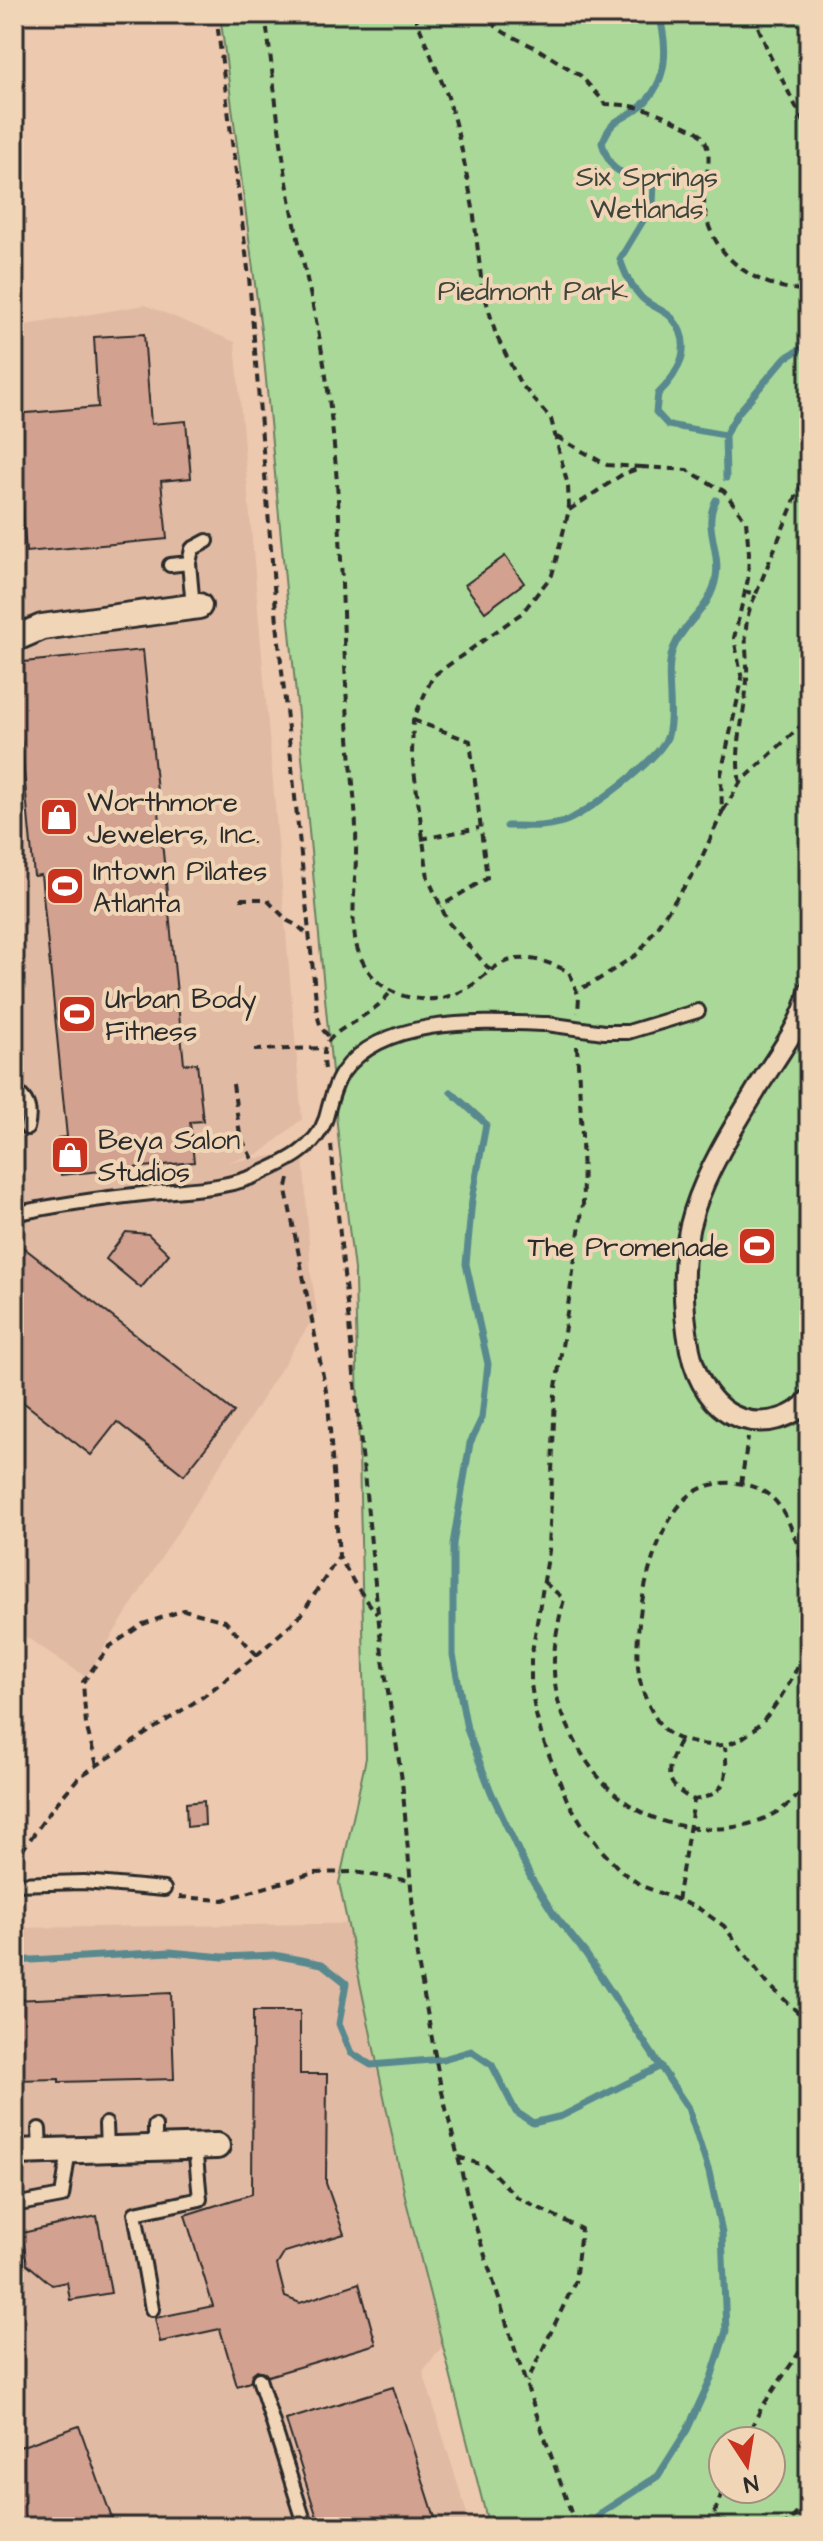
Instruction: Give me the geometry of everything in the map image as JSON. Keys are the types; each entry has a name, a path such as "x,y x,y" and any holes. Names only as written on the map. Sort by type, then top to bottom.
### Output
{"street":[{"path":"14,639 42,627 196,606"},
{"path":"809,991 807,1017 755,1091 694,1211 686,1249 685,1304 692,1362 710,1398 742,1419 767,1421 791,1415 809,1399"},
{"path":"14,2152 40,2140 69,2150 107,2149 155,2137 206,2146"}],"lane":[{"path":"196,606 189,563 192,549 207,541"},
{"path":"170,565 189,563"},
{"path":"14,1214 101,1199 211,1187 255,1177 303,1152 324,1123 342,1073 365,1052 395,1035 462,1024 547,1024 628,1032 698,1011"},
{"path":"14,1091 26,1102 30,1115 27,1128"},
{"path":"14,1884 84,1882 164,1889"},
{"path":"106,2124 107,2149"},
{"path":"152,2309 135,2213 202,2204 206,2146"},
{"path":"14,2205 62,2196 69,2150"},
{"path":"259,2379 306,2527"}],"path":[{"path":"216,14 249,277 277,623 319,1022 324,1033 332,1038"},
{"path":"265,14 288,188 324,356 331,408 343,562 344,665 355,809 355,939 367,969 391,991 413,998 451,996 470,987 501,963 516,959 535,959 569,972 577,990 577,1027"},
{"path":"414,14 448,97 461,146 473,208 482,286 496,335 520,383 551,419 568,486 569,510 552,575 522,613 433,676 413,720 412,754 428,878 448,922 490,970"},
{"path":"479,14 505,33 581,76 606,104 653,109 699,133 710,153 704,201 712,233 729,259 749,276 770,285 809,290"},
{"path":"753,14 770,56 809,132"},
{"path":"555,436 607,465 687,470 724,491 746,521 748,579 734,638 742,680 721,774 722,813"},
{"path":"740,783 736,762 747,690 746,613 809,465"},
{"path":"569,510 623,474 643,467"},
{"path":"743,591 756,594"},
{"path":"577,990 639,953 697,868 722,813 740,783 809,718"},
{"path":"413,720 470,741 487,878 441,906"},
{"path":"421,839 479,828"},
{"path":"240,899 266,899 310,937"},
{"path":"324,1064 324,1048 332,1038 372,1013 391,991"},
{"path":"577,1041 583,1204 555,1394 549,1551 533,1633 531,1684 542,1737 554,1770 585,1829 604,1853 622,1872 642,1886 698,1908 724,1926 766,1982 809,2023"},
{"path":"254,1050 324,1048"},
{"path":"233,1084 240,1135 252,1158 273,1168"},
{"path":"332,1148 378,1615 402,1780 417,1957 439,2075 473,2218 576,2527"},
{"path":"289,1159 290,1177 286,1190 328,1401 339,1556 378,1615"},
{"path":"741,1484 749,1433"},
{"path":"804,1654 784,1693 764,1722 725,1747 681,1740 662,1728 641,1687 638,1643 650,1561 668,1523 691,1494 723,1482 750,1486 771,1496 790,1525 799,1549 807,1599 802,1630 804,1654 809,1664"},
{"path":"799,1549 809,1554"},
{"path":"14,1862 79,1777 204,1696 257,1655 302,1614 339,1556"},
{"path":"544,1582 564,1599 553,1649 557,1695 583,1760 608,1789 638,1812 689,1827 741,1827 786,1806 809,1781"},
{"path":"97,1765 86,1725 83,1682 109,1647 143,1624 184,1610 225,1621 257,1655"},
{"path":"681,1740 668,1764 669,1772 679,1791 694,1800 709,1796 722,1786 728,1773 725,1747"},
{"path":"677,1901 694,1800"},
{"path":"164,1889 171,1896 223,1900 314,1873 353,1872 412,1881"},
{"path":"458,2157 486,2166 517,2197 581,2229 575,2282 526,2384"},
{"path":"752,2425 809,2338"},
{"path":"781,2527 809,2500"},
{"path":"710,2527 718,2505"}],"shaded area":[{"path":"145,305 235,342 302,1119 261,1153 227,1162 303,1152 311,1274 317,1312 86,1677 14,1629 14,327"},
{"path":"394,1923 492,2281 423,2372 471,2527 14,2527 14,1928"}],"green space":[{"name":"Piedmont Park","path":"220,14 809,14 809,2527 489,2527 406,2201 339,1883 366,1758 355,1278 339,1145 262,338"}],"building":[{"path":"144,334 151,424 186,421 191,478 161,481 167,539 26,552 15,414 98,407 94,337"},
{"path":"505,556 524,583 485,612 465,585"},
{"path":"143,650 184,1064 197,1063 203,1121 190,1122 194,1162 61,1175 58,1138 67,1137 41,875 34,876 21,741 14,742 14,663"},
{"path":"126,1232 148,1234 169,1254 141,1288 106,1259"},
{"path":"14,1240 234,1412 184,1475 117,1422 91,1455 14,1395"},
{"path":"204,1801 205,1825 187,1827 186,1803"},
{"path":"171,1993 174,2079 14,2080 14,2000"},
{"path":"253,2011 300,2011 300,2074 327,2074 326,2183 344,2234 285,2252 277,2265 285,2297 300,2303 359,2283 376,2344 268,2376 257,2370 250,2382 237,2386 220,2329 160,2342 155,2318 213,2306 185,2215 252,2194"},
{"path":"97,2216 111,2293 70,2300 67,2282 52,2285 27,2264 22,2233"},
{"path":"393,2387 438,2527 320,2527 286,2420"},
{"path":"79,2426 115,2527 14,2527 14,2449"}],"waterway":[{"path":"659,14 665,51 657,86 641,106 615,123 602,143 616,169 654,184 653,204 620,259 637,293 672,318 682,338 682,358 658,394 656,412 668,425 725,435"},
{"path":"726,478 725,435 738,413 785,358 809,344"},
{"path":"507,826 546,825 568,820 624,782 663,745 670,725 669,669 673,649 709,598 716,577 711,529 716,500"},
{"path":"451,1092 486,1124 472,1200 466,1264 488,1364 482,1418 470,1443 453,1544 453,1655 467,1729 491,1792 531,1878 553,1913 586,1954 688,2108 709,2172 722,2233 726,2331 711,2378 687,2430 658,2476 604,2511 588,2527"},
{"path":"14,1961 170,1952 223,1957 274,1955 322,1964 346,1983 339,2024 351,2053 371,2065 443,2059 471,2051 492,2065 516,2112 533,2123 562,2116 661,2066"}],"place":[{"name":"Worthmore Jewelers, Inc.","path":"59,817"},
{"name":"Intown Pilates Atlanta","path":"65,886"},
{"name":"Urban Body Fitness","path":"77,1014"},
{"name":"Beya Salon Studios","path":"70,1155"},
{"name":"The Promenade","path":"757,1246"}],"park label":[{"name":"Six Springs Wetlands","path":"647,192"}]}
